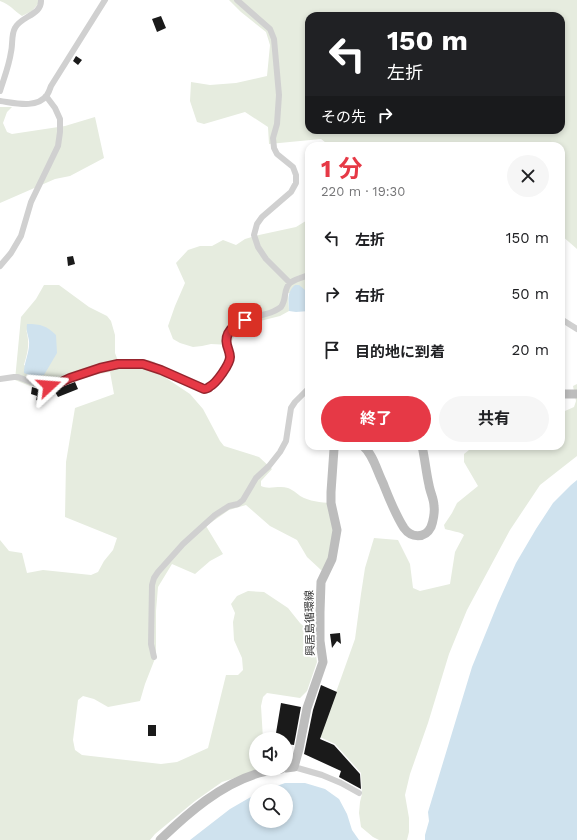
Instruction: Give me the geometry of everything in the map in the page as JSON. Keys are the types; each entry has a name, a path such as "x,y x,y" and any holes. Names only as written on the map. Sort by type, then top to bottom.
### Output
{"main road":[{"path":"565,394 577,394"},
{"name":"興居島循環線","path":"293,761 299,750 307,708 323,662 320,641 321,582 332,559 337,530 331,492 334,450"},
{"path":"367,450 404,528 411,535 417,536 429,530 432,525 434,507 423,450"},
{"path":"160,840 192,812 228,786 250,776"}],"street":[{"path":"0,91 12,51 12,35 14,28 38,10 41,5 41,0"},
{"path":"0,101 33,104 46,96 105,0"},
{"path":"237,0 270,29 274,39 279,95 277,124 273,138 274,148 277,154 293,167 296,175 296,183 291,192 262,217 257,224 254,235 258,247 266,258 290,283"},
{"path":"0,266 11,253 21,236 31,202 58,146 60,118 46,96"},
{"path":"0,379 18,377 42,386 53,386 70,378 100,368 118,364 143,364 161,370 204,389 209,388 214,384 226,368 230,360 226,340 233,327 238,323 277,310 283,303 286,287 290,283 305,277"},
{"path":"565,322 577,329"},
{"path":"154,657 151,644 152,585 154,578 183,544 205,524 229,506 238,504 243,500 256,478 269,466 280,452 286,441 291,408 305,392"},
{"path":"293,768 328,778 359,793"}],"shaded area":[{"path":"0,0 38,0 38,4 32,11 22,16"},
{"path":"229,0 577,0 577,249 565,238 565,142 325,142 321,139 269,144 268,127 245,112 204,124 197,122 190,101 191,82 210,85 236,83 267,76 270,45 266,32 241,12"},
{"path":"0,107 12,107 7,112 3,123 7,132 12,134 65,126 95,117 104,158 70,176 55,179 0,203"},
{"path":"305,221 305,294 288,293 289,311 280,316 252,323 240,330 230,345 211,344 193,347 173,339 168,326 185,283 176,263 188,250 200,246 212,246 223,240 236,245 245,239 296,227"},
{"path":"44,285 59,285 89,307 107,316 111,321 115,335 115,353 118,361 149,360 155,362 166,378 190,394 203,409 224,446 259,457 272,469 261,481 261,486 267,488 288,488 308,499 319,502 335,503 330,573 321,570 307,557 297,540 270,526 246,505 229,510 206,526 223,554 210,561 195,574 172,564 158,587 156,611 156,656 140,701 108,707 94,699 83,696 78,700 73,740 75,750 82,755 161,764 177,762 208,748 226,675 238,675 243,670 242,658 234,640 233,622 235,613 231,604 237,596 248,591 264,592 288,608 300,623 313,635 317,662 307,691 300,698 267,693 263,697 261,706 263,732 249,732 249,773 222,782 195,801 155,834 150,840 0,840 0,540 9,551 22,553 27,573 43,570 91,575 98,572 104,561 113,550 117,538 65,517 66,462 75,408 114,394 110,372 79,378 52,389 30,386 15,380 21,317 36,299","holes":["26,329 44,375 24,365 28,347"]},
{"path":"577,384 577,456 540,485 510,530 467,610 449,654 428,723 410,774 405,795 409,818 409,832 407,840 379,840 361,827 359,813 362,794 361,773 335,744 320,737 355,639 365,568 374,538 398,540 410,564 413,588 420,591 450,584 455,552 464,535 445,529 444,525 457,503 478,486 464,462 464,454 469,450 565,450 565,411 574,407 576,401 573,386"}],"water":[{"path":"295,285 299,285 305,290 305,311 289,311 289,294"},
{"path":"27,324 43,326 50,329 56,335 57,353 44,375 34,377 24,373 29,345"},
{"path":"577,480 577,840 425,840 429,821 428,812 472,667 498,603 516,563 536,529 553,503"},
{"path":"305,783 325,789 339,799 347,814 352,830 359,840 190,840 230,809 249,798 249,828 293,828 293,784 282,784"}],"building":[{"path":"161,16 166,28 157,32 152,19"},
{"path":"76,56 82,60 78,65 73,61"},
{"path":"73,256 75,264 68,266 67,257"},
{"path":"75,382 78,389 58,397 54,390"},
{"path":"32,387 41,390 48,390 46,402 36,400 37,396 31,394"},
{"path":"340,633 341,644 337,641 332,648 330,634"},
{"path":"321,685 337,692 320,739 334,745 360,774 361,789 339,777 341,771 304,754 313,710"},
{"path":"281,703 301,707 294,745 293,732 276,732"},
{"path":"148,725 156,725 156,736 148,736"}],"route":[{"path":"49,386 53,386 70,378 100,368 118,364 143,364 161,370 195,386 204,389 209,388 214,384 230,360 226,340 228,334 233,327 245,320"}]}
